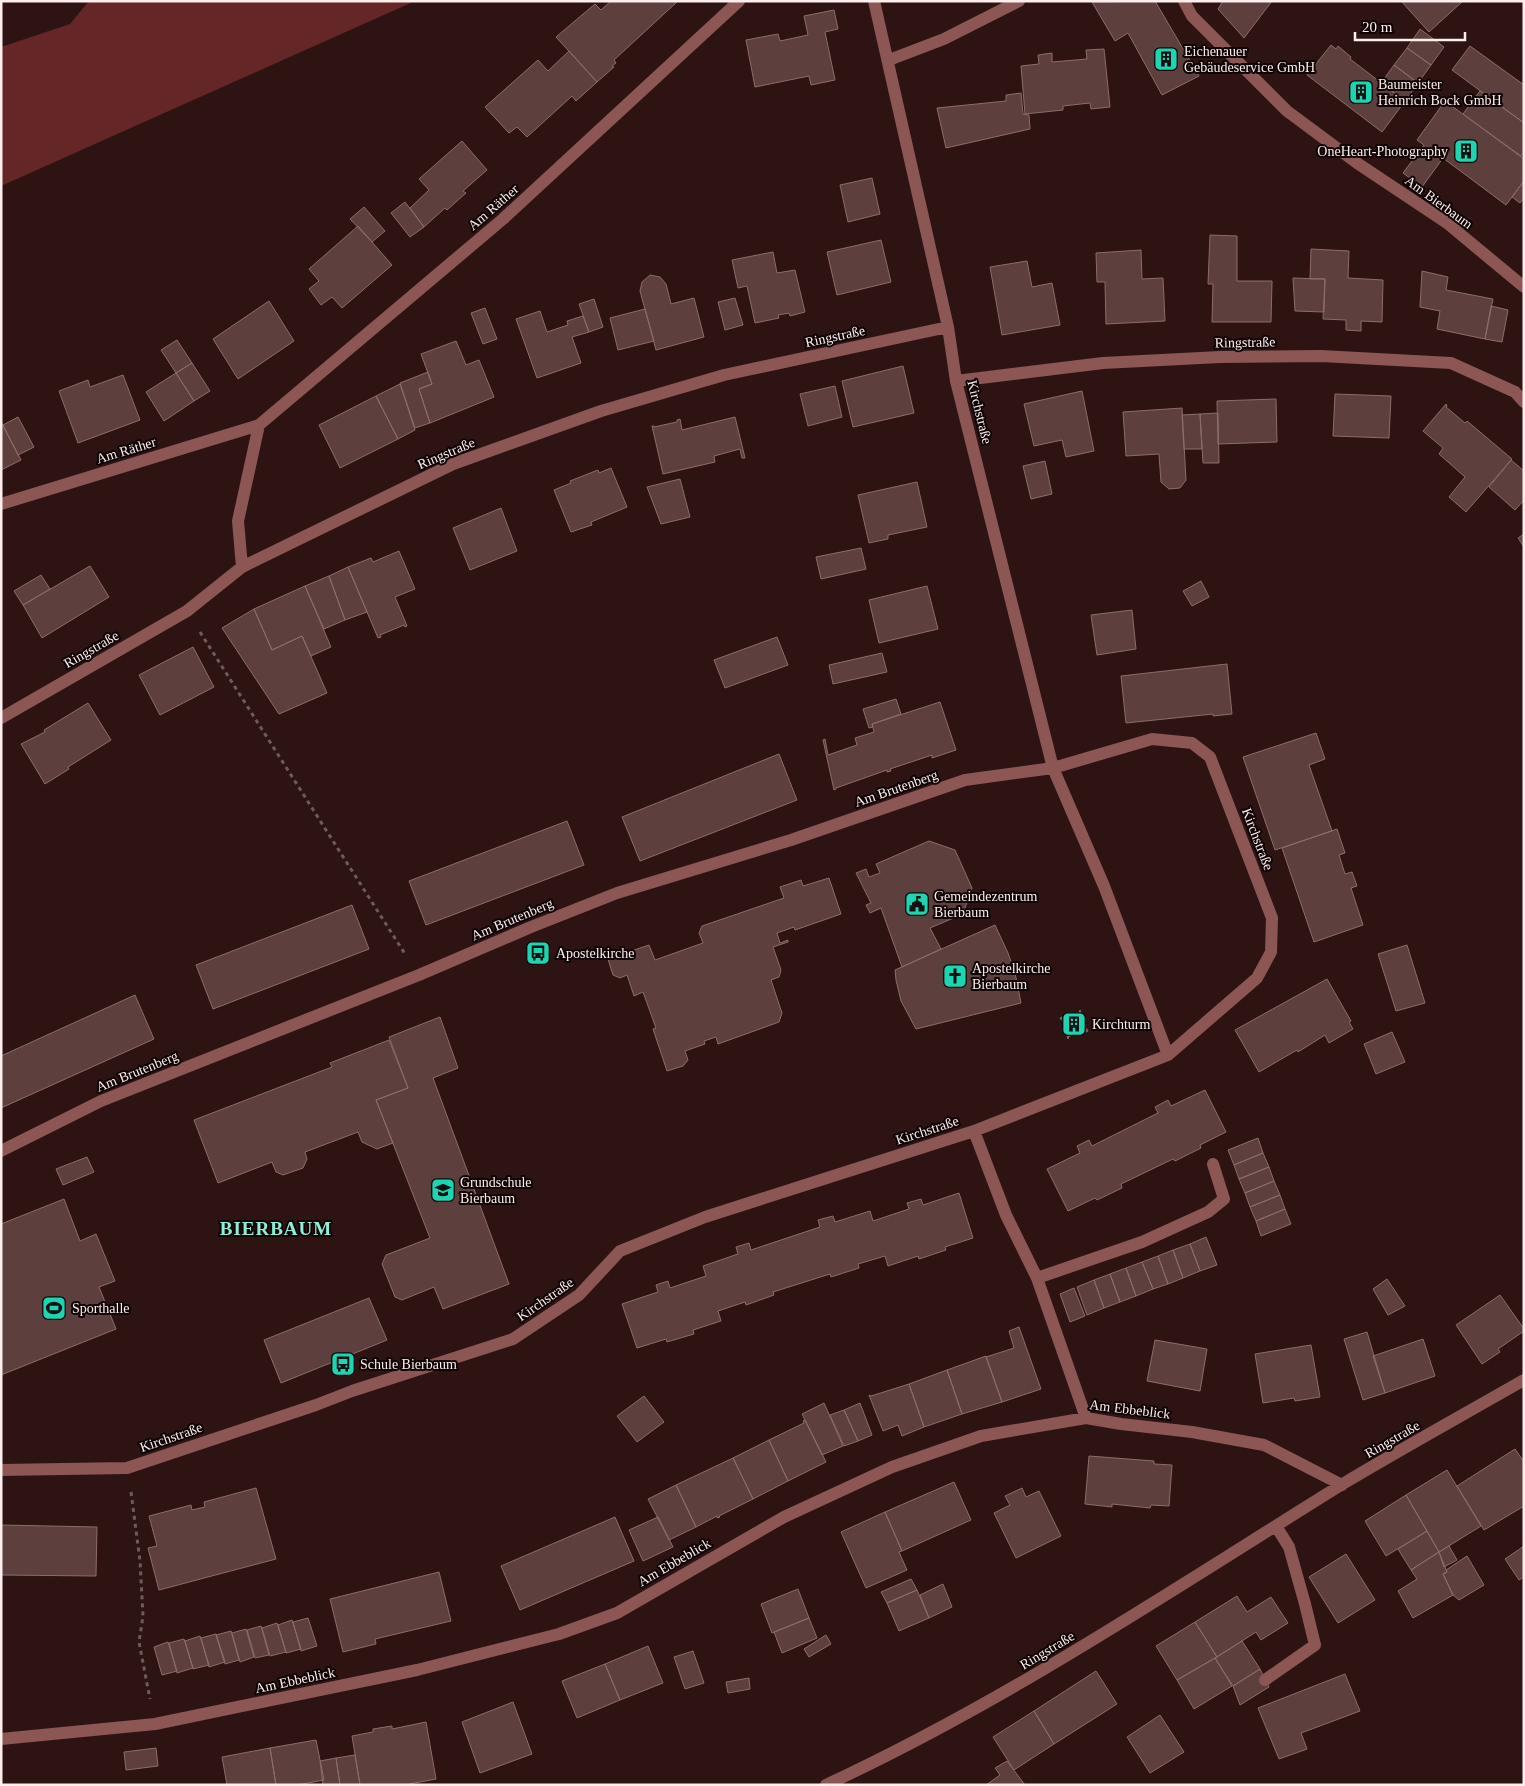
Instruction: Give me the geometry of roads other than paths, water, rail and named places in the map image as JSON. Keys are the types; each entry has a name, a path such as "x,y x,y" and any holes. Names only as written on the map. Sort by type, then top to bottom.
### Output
{"street":[{"name":"Am Räther","path":"1,504 259,425 503,219 739,1"},
{"name":"Kirchstraße","path":"874,1 948,327 956,381 1053,768 1104,886 1168,1055"},
{"path":"888,60 944,39 1019,1"},
{"name":"Am Bierbaum","path":"1184,1 1192,16 1286,111 1358,163 1447,223 1524,287"},
{"name":"Ringstraße","path":"1,718 187,611 242,567 453,464 601,411 724,375 948,327"},
{"name":"Ringstraße","path":"956,381 1103,363 1220,357 1321,356 1451,363 1515,392 1524,402"},
{"path":"242,567 238,521 259,425"},
{"name":"Kirchstraße","path":"1,1470 128,1468 316,1405 352,1391 513,1340 579,1295 620,1251 705,1217 974,1131 1168,1055 1257,978 1271,952 1272,918 1210,757 1192,743 1152,739 1053,768"},
{"name":"Am Brutenberg","path":"1,1151 101,1101 419,975 531,926 617,893 791,840 965,780 1053,768"},
{"path":"974,1131 1006,1216 1037,1278 1086,1418"},
{"path":"1037,1278 1142,1242 1208,1212 1224,1200 1213,1164"},
{"name":"Ringstraße","path":"826,1785 887,1756 1040,1672 1202,1574 1342,1485 1524,1380"},
{"name":"Am Ebbeblick","path":"1,1739 155,1724 416,1670 559,1634 617,1613 784,1517 892,1468 981,1436 1086,1418 1192,1432 1264,1445 1342,1485"},
{"path":"1265,1680 1314,1645 1289,1547 1276,1526"}],"place":[{"name":"Eichenauer Gebäudeservice GmbH","path":"1166,59"},
{"name":"Baumeister Heinrich Bock GmbH","path":"1361,92"},
{"name":"OneHeart-Photography","path":"1466,151"},
{"name":"Gemeindezentrum Bierbaum","path":"917,904"},
{"name":"Apostelkirche","path":"538,953"},
{"name":"Apostelkirche Bierbaum","path":"955,976"},
{"name":"Kirchturm","path":"1074,1024"},
{"name":"Grundschule Bierbaum","path":"443,1190"},
{"name":"Sporthalle","path":"54,1308"},
{"name":"Schule Bierbaum","path":"343,1364"}],"district":[{"name":"BIERBAUM","path":"276,1228"}]}
